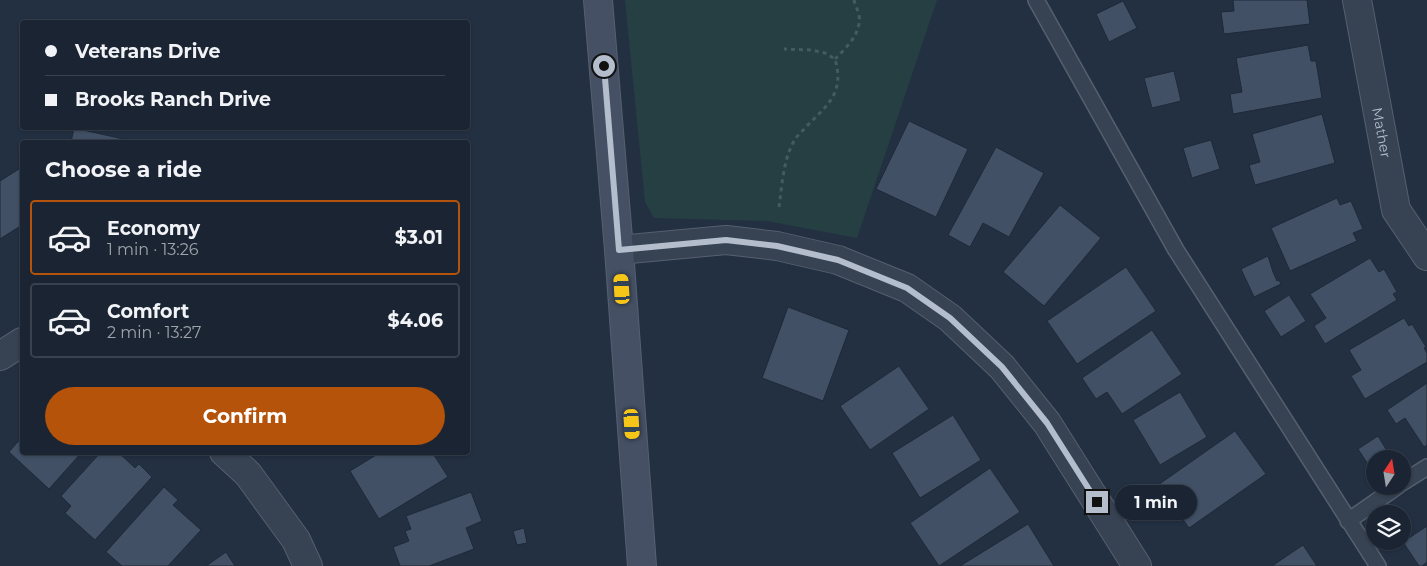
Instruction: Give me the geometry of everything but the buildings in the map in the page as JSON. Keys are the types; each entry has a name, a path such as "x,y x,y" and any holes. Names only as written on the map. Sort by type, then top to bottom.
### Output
{"main road":[{"path":"598,0 619,250 642,566"}],"street":[{"name":"Mather","path":"1357,0 1396,210 1427,256"},
{"path":"619,250 726,240 777,246 838,260 907,288 950,318 1002,367 1047,423 1137,566"},
{"path":"0,356 20,343"},
{"path":"227,455 248,474 296,540 308,566"}],"lane":[{"path":"1036,0 1176,250 1378,566"},
{"path":"1411,477 1427,467"},
{"path":"1348,521 1385,495"}],"path":[{"path":"835,59 852,42 859,23 859,14 854,0"},
{"path":"779,207 787,154 794,140 836,94 838,82 838,70 835,59 825,53 811,50 784,49"}],"green space":[{"path":"625,0 937,0 857,238 767,221 654,218 645,202"}],"route":[{"path":"604,66 619,250 726,240 777,246 838,260 907,288 950,318 1002,367 1047,423 1097,502"}]}
